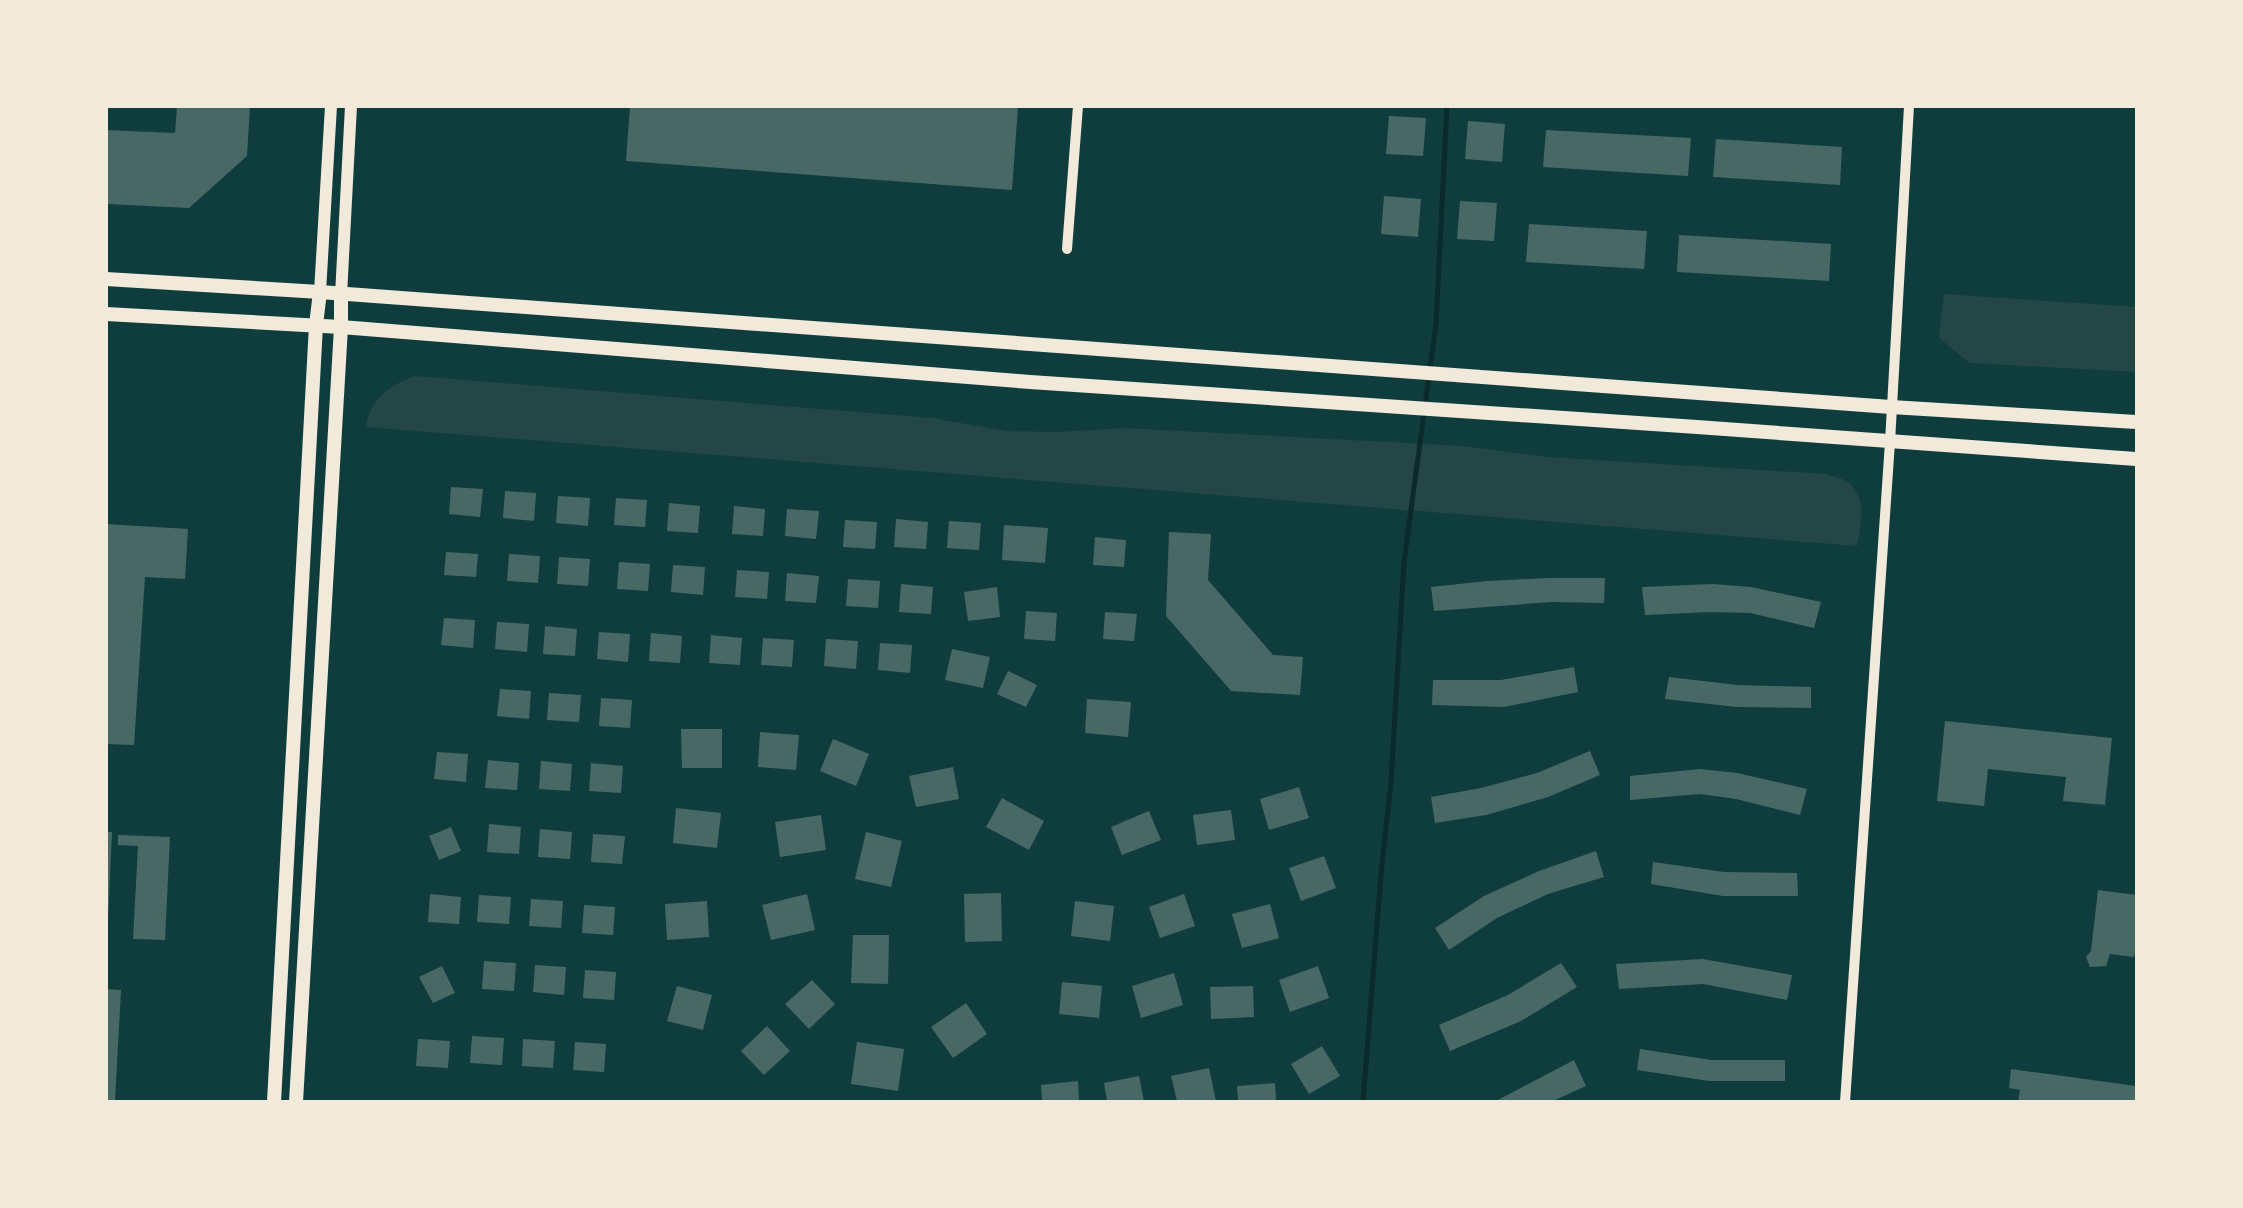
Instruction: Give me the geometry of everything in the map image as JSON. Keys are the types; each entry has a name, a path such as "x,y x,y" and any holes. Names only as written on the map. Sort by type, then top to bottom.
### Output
{"main road":[{"path":"274,1101 316,325 321,292 331,106"},
{"path":"296,1101 341,327 351,106"},
{"path":"106,279 321,292 1891,407 2136,422"},
{"path":"106,314 316,325 1042,382 2136,459"}],"street":[{"path":"1067,249 1078,106"},
{"path":"1845,1101 1890,442 1909,106"}],"shaded area":[{"path":"1944,294 2136,307 2136,372 1970,363 1939,338"},
{"path":"415,376 931,418 1007,431 1060,432 1124,428 1463,446 1547,457 1827,474 1844,480 1853,487 1860,502 1861,520 1857,546 366,427 372,408 383,394 397,384"}],"building":[{"path":"177,106 250,106 247,156 189,208 106,204 106,130 175,133"},
{"path":"630,106 1018,106 1012,190 626,161"},
{"path":"1389,116 1426,118 1423,156 1386,154"},
{"path":"1468,121 1505,124 1502,162 1465,159"},
{"path":"1546,130 1691,138 1688,176 1543,167"},
{"path":"1716,139 1842,147 1840,185 1713,177"},
{"path":"1384,196 1421,199 1418,237 1381,234"},
{"path":"1460,201 1497,203 1494,241 1457,239"},
{"path":"1529,224 1647,231 1644,269 1526,262"},
{"path":"1679,235 1831,244 1829,281 1677,272"},
{"path":"451,487 483,489 480,517 449,514"},
{"path":"505,491 536,493 534,521 503,518"},
{"path":"558,496 590,498 588,526 556,523"},
{"path":"616,498 647,500 645,527 614,525"},
{"path":"669,503 700,506 698,533 667,531"},
{"path":"734,506 765,509 763,536 732,534"},
{"path":"787,509 819,511 816,539 785,536"},
{"path":"896,519 928,522 926,549 894,547"},
{"path":"845,520 877,522 875,549 843,547"},
{"path":"949,521 981,523 979,550 947,548"},
{"path":"106,524 188,529 185,579 145,577 134,745 106,744"},
{"path":"1004,525 1048,528 1045,563 1002,560"},
{"path":"1169,532 1211,534 1208,580 1273,655 1303,657 1300,695 1231,691 1166,616"},
{"path":"1095,537 1126,540 1124,567 1093,565"},
{"path":"446,552 478,554 476,577 444,575"},
{"path":"509,554 540,556 538,583 507,581"},
{"path":"559,557 590,559 588,586 557,584"},
{"path":"619,562 650,564 648,591 617,589"},
{"path":"673,565 705,567 703,595 671,592"},
{"path":"737,570 769,572 767,599 735,597"},
{"path":"787,573 819,576 816,603 785,601"},
{"path":"1549,578 1605,578 1604,603 1551,602 1434,611 1431,587"},
{"path":"848,579 880,581 878,608 846,606"},
{"path":"901,584 933,587 931,614 899,612"},
{"path":"1712,584 1751,587 1821,602 1814,628 1750,613 1645,615 1642,587"},
{"path":"997,587 1000,617 968,621 964,592"},
{"path":"1026,611 1057,613 1055,641 1024,639"},
{"path":"1105,612 1137,614 1134,641 1103,639"},
{"path":"444,618 475,620 473,648 441,645"},
{"path":"497,622 529,624 527,652 495,649"},
{"path":"545,626 577,629 575,656 543,654"},
{"path":"599,632 630,634 628,662 597,659"},
{"path":"651,633 682,636 680,663 649,661"},
{"path":"711,635 742,638 740,665 709,663"},
{"path":"763,638 794,640 792,667 761,665"},
{"path":"826,639 858,641 856,669 824,666"},
{"path":"880,643 912,645 910,673 878,670"},
{"path":"952,649 990,657 983,688 945,680"},
{"path":"1574,667 1578,692 1504,707 1432,705 1433,680 1501,680"},
{"path":"1008,671 1037,685 1026,707 997,694"},
{"path":"1669,677 1737,685 1811,687 1811,708 1736,707 1665,699"},
{"path":"500,689 531,691 529,719 497,716"},
{"path":"549,693 581,695 579,722 547,720"},
{"path":"601,698 632,700 630,728 599,726"},
{"path":"1087,699 1131,702 1128,737 1085,733"},
{"path":"1945,721 2112,738 2105,805 2063,801 2066,777 1988,769 1984,806 1937,801"},
{"path":"681,729 722,729 722,768 682,768"},
{"path":"760,732 799,735 796,770 758,767"},
{"path":"833,739 869,754 856,786 820,771"},
{"path":"1590,751 1600,775 1548,797 1486,815 1435,823 1431,797 1481,788 1537,773"},
{"path":"437,752 468,754 466,782 434,779"},
{"path":"488,760 519,763 517,790 485,788"},
{"path":"541,761 572,764 570,791 539,789"},
{"path":"591,763 623,766 621,793 589,791"},
{"path":"953,767 959,799 916,807 909,776"},
{"path":"1700,769 1737,773 1807,789 1800,815 1736,799 1700,794 1630,800 1630,776"},
{"path":"1299,787 1309,818 1269,830 1260,799"},
{"path":"1002,798 1044,821 1029,850 986,827"},
{"path":"676,808 721,813 717,848 673,843"},
{"path":"1231,810 1235,840 1197,845 1193,815"},
{"path":"1149,811 1161,840 1122,855 1111,827"},
{"path":"821,815 826,850 780,857 775,822"},
{"path":"489,824 521,827 519,854 487,852"},
{"path":"451,827 461,851 439,860 429,836"},
{"path":"540,829 572,832 570,859 538,857"},
{"path":"106,832 112,832 108,921 106,921"},
{"path":"866,832 902,841 891,887 855,879"},
{"path":"593,834 625,836 622,864 591,862"},
{"path":"118,835 170,837 165,940 133,939 138,846 118,845"},
{"path":"1596,851 1604,877 1548,894 1497,918 1449,950 1435,928 1484,896 1539,871"},
{"path":"1324,856 1336,888 1301,901 1289,868"},
{"path":"1653,862 1724,872 1797,873 1798,896 1723,896 1651,884"},
{"path":"2098,890 2136,895 2136,946 2134,957 2110,954 2106,966 2090,967 2086,957 2091,951"},
{"path":"1001,893 1002,941 965,942 964,894"},
{"path":"430,894 461,897 459,924 428,922"},
{"path":"807,894 815,930 771,940 762,905"},
{"path":"1184,894 1195,926 1160,938 1149,907"},
{"path":"479,895 511,897 509,924 477,922"},
{"path":"531,899 563,901 561,928 529,926"},
{"path":"707,901 709,937 667,940 665,904"},
{"path":"1075,901 1114,906 1110,941 1071,936"},
{"path":"1270,904 1279,938 1242,948 1232,914"},
{"path":"584,905 615,907 613,935 582,933"},
{"path":"853,935 889,935 888,984 851,983"},
{"path":"1703,959 1792,975 1787,1000 1703,984 1619,989 1616,964"},
{"path":"484,961 516,963 514,991 482,989"},
{"path":"1561,963 1577,987 1521,1021 1450,1051 1439,1025 1508,995"},
{"path":"535,965 566,967 564,995 533,992"},
{"path":"442,966 455,993 433,1003 419,977"},
{"path":"1318,966 1329,998 1290,1012 1279,980"},
{"path":"585,970 616,972 614,1000 583,998"},
{"path":"1174,973 1183,1005 1141,1018 1132,986"},
{"path":"812,980 835,1004 809,1029 785,1004"},
{"path":"1062,982 1102,986 1099,1018 1059,1014"},
{"path":"677,986 712,995 703,1030 667,1021"},
{"path":"1253,986 1254,1017 1211,1019 1210,987"},
{"path":"106,989 121,990 115,1101 106,1101"},
{"path":"966,1003 987,1034 953,1058 931,1027"},
{"path":"767,1026 790,1051 764,1075 741,1051"},
{"path":"472,1036 504,1038 502,1065 470,1063"},
{"path":"418,1039 450,1041 448,1068 416,1066"},
{"path":"523,1039 555,1041 553,1068 522,1066"},
{"path":"575,1042 606,1044 604,1072 573,1070"},
{"path":"857,1042 904,1049 898,1091 851,1084"},
{"path":"1322,1046 1340,1076 1309,1094 1291,1064"},
{"path":"1640,1049 1711,1060 1785,1060 1785,1081 1709,1081 1637,1070"},
{"path":"1574,1060 1586,1086 1553,1101 1496,1101"},
{"path":"1209,1068 1216,1101 1177,1101 1171,1076"},
{"path":"2011,1069 2136,1086 2136,1101 2018,1101 2020,1090 2009,1088"},
{"path":"1139,1076 1144,1101 1107,1101 1104,1083"},
{"path":"1078,1081 1079,1101 1042,1101 1041,1085"},
{"path":"1275,1083 1276,1101 1238,1101 1237,1086"}],"waterway":[{"path":"1363,1102 1381,874 1391,782 1404,562 1436,324 1447,106"}]}
